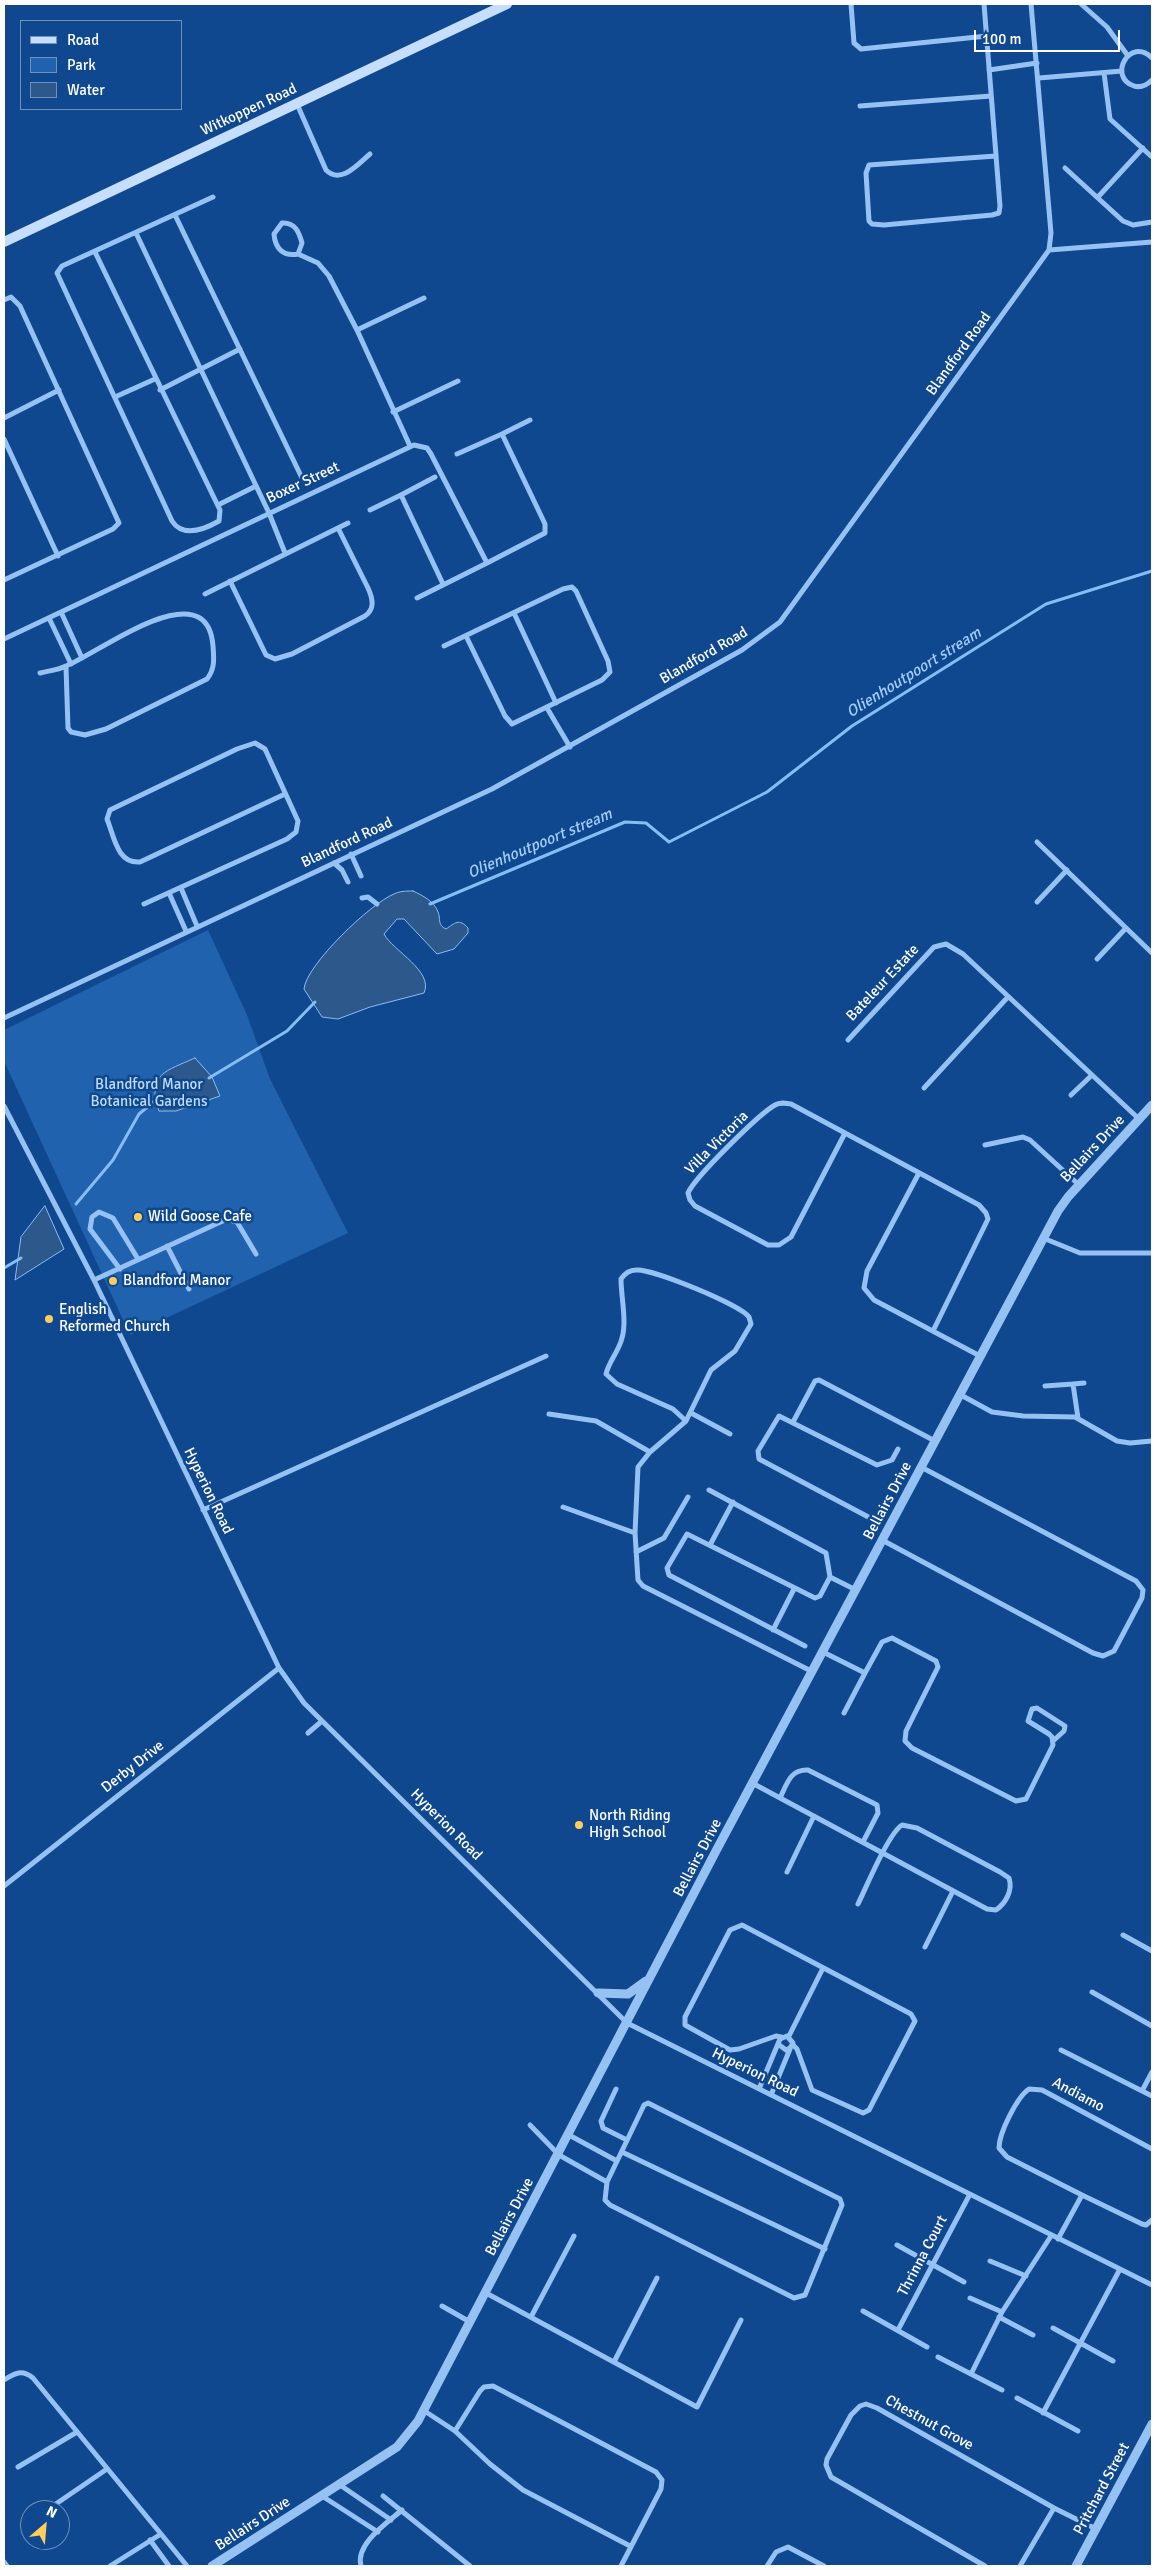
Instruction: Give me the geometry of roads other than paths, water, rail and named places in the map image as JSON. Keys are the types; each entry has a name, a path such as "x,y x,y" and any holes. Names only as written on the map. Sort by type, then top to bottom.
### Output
{"main road":[{"name":"Witkoppen Road","path":"4,242 507,4"}],"street":[{"path":"851,4 854,43 860,50 986,36"},
{"path":"984,4 1000,206 996,214 884,225 870,223 866,173 869,165 996,156"},
{"path":"1031,4 1039,78 1051,233 1050,250 1152,242"},
{"path":"1081,4 1107,27 1128,56"},
{"path":"1152,57 1138,52 1128,56 1122,66 1127,82 1132,85 1143,86 1152,80"},
{"path":"989,70 1037,63"},
{"path":"1039,78 1122,71"},
{"path":"1104,73 1109,117 1152,157"},
{"path":"860,106 991,96"},
{"path":"297,104 326,170 330,174 337,177 343,175 370,154"},
{"path":"1098,197 1143,148"},
{"path":"1065,168 1129,225 1152,222"},
{"path":"95,252 160,390 218,505 221,518 209,527 196,531 186,530 174,525 58,280 57,273 62,266 175,215 212,196"},
{"path":"175,215 302,478"},
{"path":"298,254 302,243 296,228 288,223 282,223 274,234 280,251 285,254 298,254 318,263 324,269 357,330 410,446 427,448 431,454 487,563"},
{"path":"136,233 269,513 285,553"},
{"name":"Blandford Road","path":"4,1018 492,789 742,650 780,622 1050,250"},
{"path":"4,300 11,298 20,306 119,523 114,530 4,580"},
{"path":"357,330 424,298"},
{"path":"160,390 240,349"},
{"path":"115,397 155,379"},
{"path":"393,412 458,381"},
{"path":"4,418 59,390"},
{"path":"457,454 530,420"},
{"path":"416,598 539,538 546,530 502,434"},
{"path":"4,440 58,556"},
{"name":"Boxer Street","path":"4,639 410,446"},
{"path":"370,510 435,477"},
{"path":"218,505 256,486"},
{"path":"401,495 443,584"},
{"path":"205,594 348,523"},
{"path":"230,581 266,655 275,659 292,654 364,616 372,607 372,597 338,528"},
{"path":"444,646 572,587 576,591 608,661 610,672 602,680 514,724 510,722 466,636"},
{"path":"61,612 82,658"},
{"path":"40,673 68,665 162,618 186,612 200,618 209,627 214,662 207,679 106,729 85,735 71,732 68,728 68,665 49,618"},
{"path":"514,613 556,703"},
{"path":"546,708 570,747"},
{"path":"144,904 294,835 298,824 285,794 265,748 255,743 249,744 116,805 110,810 107,819 121,854 130,862 140,862 285,794"},
{"path":"1037,842 1152,953"},
{"path":"350,854 361,876"},
{"path":"334,863 342,870 348,882"},
{"path":"1037,902 1067,870"},
{"path":"181,888 197,926"},
{"path":"169,893 186,931"},
{"path":"362,898 368,897 377,904"},
{"path":"1097,958 1126,928"},
{"name":"Bateleur Estate","path":"848,1040 934,946 939,944 951,946 963,954 1007,998 1139,1119"},
{"path":"924,1088 1007,998"},
{"path":"1071,1096 1092,1075"},
{"name":"Villa Victoria","path":"844,1135 791,1237 786,1242 768,1245 695,1206 690,1200 688,1193 696,1180 775,1105 791,1104 844,1135 979,1205 986,1213 988,1219 933,1331"},
{"name":"Bellairs Drive","path":"212,2566 340,2485 401,2444 411,2433 471,2322 650,1977 824,1652 958,1394 1061,1205 1152,1105"},
{"name":"Hyperion Road","path":"4,1106 94,1280 279,1668 296,1695 627,2023 1152,2285"},
{"path":"985,1145 1023,1137 1030,1140 1079,1184"},
{"path":"919,1173 867,1272 864,1285 866,1292 874,1300 980,1356"},
{"path":"120,1269 90,1229 92,1217 99,1212 113,1218 138,1259"},
{"path":"94,1280 227,1219 237,1222 256,1254"},
{"path":"1043,1238 1080,1253 1152,1253"},
{"path":"167,1246 189,1289"},
{"path":"686,1421 673,1409 617,1384 606,1374 612,1356 622,1341 624,1330 621,1279 625,1273 638,1269 681,1282 737,1309 749,1317 751,1324 735,1351 711,1370 686,1421 650,1452 638,1467 635,1533 638,1580 643,1586 813,1672"},
{"path":"203,1510 546,1356"},
{"path":"793,1422 815,1381 819,1380 934,1441"},
{"path":"1045,1386 1084,1383"},
{"path":"1073,1384 1078,1418"},
{"path":"958,1394 992,1412 1028,1417 1078,1418 1116,1441 1130,1443 1152,1441"},
{"path":"691,1413 730,1434"},
{"path":"549,1414 596,1421 650,1452"},
{"path":"874,1520 758,1458 758,1451 777,1417 781,1416 877,1465 892,1460 898,1449"},
{"path":"882,1540 1093,1653 1103,1656 1114,1651 1142,1598 1143,1590 1136,1581 921,1467"},
{"path":"709,1490 826,1553 830,1577 817,1598 794,1589 686,1534 667,1568 668,1574 804,1646"},
{"path":"636,1552 664,1538 688,1497"},
{"path":"710,1545 733,1502"},
{"path":"563,1506 635,1533"},
{"path":"830,1577 856,1591"},
{"path":"772,1630 794,1589"},
{"path":"844,1713 882,1642 887,1638 892,1638 937,1662 938,1667 906,1731 905,1736 908,1745 1016,1801 1026,1799 1053,1741 1064,1731 1064,1726 1037,1708 1032,1710 1028,1721 1049,1734 1053,1741"},
{"path":"824,1652 865,1673"},
{"name":"Derby Drive","path":"4,1886 279,1668"},
{"path":"308,1733 322,1720"},
{"path":"780,1798 792,1775 803,1770 814,1772 877,1805 878,1813 863,1842"},
{"path":"754,1784 884,1853 953,1890 987,1909 996,1910 1001,1906 1009,1892 1011,1883 1009,1878 1000,1872 908,1825 898,1828 884,1853 858,1904"},
{"path":"787,1872 814,1816"},
{"path":"925,1947 953,1890"},
{"path":"778,2044 783,2050 791,2047 797,2049 812,2090 863,2113 869,2110 915,2021 911,2014 742,1925 730,1930 685,2017 685,2025 730,2050 740,2049 776,2036 789,2036"},
{"path":"1123,1935 1152,1951"},
{"path":"789,2036 824,1968"},
{"path":"598,1993 628,1994 650,1977"},
{"path":"1092,1992 1152,2026"},
{"path":"771,2095 791,2047 792,2040 789,2036"},
{"path":"759,2089 781,2037"},
{"path":"1061,2050 1152,2096"},
{"path":"1142,2091 1152,2072"},
{"path":"616,2089 601,2125 603,2128 627,2140"},
{"name":"Andiamo","path":"1152,2149 1042,2090 1029,2090 1020,2098 1002,2135 999,2148 1007,2158 1142,2224 1146,2225 1152,2220"},
{"path":"648,2103 837,2197 842,2205 805,2295 794,2298 610,2205 605,2200 607,2182 622,2152 644,2105 648,2103"},
{"path":"530,2125 558,2154 607,2182"},
{"path":"569,2135 617,2160"},
{"path":"622,2152 825,2249"},
{"name":"Thrinna Court","path":"898,2330 970,2194"},
{"path":"1058,2239 1082,2195"},
{"path":"531,2318 574,2236"},
{"path":"971,2374 1000,2315 1051,2236"},
{"path":"897,2245 964,2282"},
{"path":"990,2261 1026,2276"},
{"path":"1043,2413 1120,2269"},
{"path":"614,2362 657,2278"},
{"path":"486,2293 697,2407 741,2320"},
{"path":"970,2298 1033,2335"},
{"path":"442,2306 471,2322"},
{"path":"863,2311 927,2347"},
{"path":"1053,2328 1113,2361"},
{"path":"938,2357 1002,2390"},
{"path":"4,2380 19,2372 28,2374 187,2566"},
{"path":"455,2431 480,2391 484,2387 494,2386 656,2472 662,2480 661,2489 621,2566"},
{"path":"1017,2398 1078,2431"},
{"name":"Chestnut Grove","path":"985,2566 831,2477 826,2465 827,2459 855,2410 866,2404 877,2408 1054,2508 1096,2529"},
{"path":"423,2410 455,2431 490,2464 523,2490 630,2546"},
{"name":"Pritchard Street","path":"1076,2566 1152,2424"},
{"path":"18,2468 76,2432"},
{"path":"62,2500 107,2470"},
{"path":"340,2485 391,2520"},
{"path":"322,2496 378,2532"},
{"path":"383,2496 470,2566"},
{"path":"1020,2566 1054,2508"},
{"path":"361,2566 361,2553 378,2532 402,2510"},
{"path":"110,2566 161,2534"},
{"path":"150,2540 168,2566"},
{"path":"767,2566 776,2552 788,2547 824,2566"},
{"path":"4,2562 7,2566"}],"water":[{"path":"413,891 434,905 438,912 440,924 443,927 446,929 459,922 468,928 468,933 454,949 437,954 404,919 397,919 384,934 418,969 426,985 424,993 370,1007 338,1019 322,1017 304,989 307,978 316,965 341,936 371,909 396,893"},
{"path":"195,1058 212,1077 220,1096 176,1111 159,1111 155,1089 157,1081 167,1071"},
{"path":"45,1206 64,1249 15,1280 21,1237"}],"waterway":[{"name":"Olienhoutpoort stream","path":"430,904 625,822 646,823 669,842 767,792 852,726 1046,604 1152,571"},
{"name":"Olienhoutpoort stream","path":"209,1078 287,1031 315,1002"},
{"name":"Olienhoutpoort stream","path":"76,1204 113,1160 139,1114 157,1099"},
{"name":"Olienhoutpoort stream","path":"4,1268 21,1258"}],"place":[{"name":"Wild Goose Cafe","path":"138,1217"},
{"name":"Blandford Manor","path":"113,1281"},
{"name":"English Reformed Church","path":"49,1319"},
{"name":"North Riding High School","path":"579,1825"}],"park label":[{"name":"Blandford Manor Botanical Gardens","path":"149,1094"}]}
